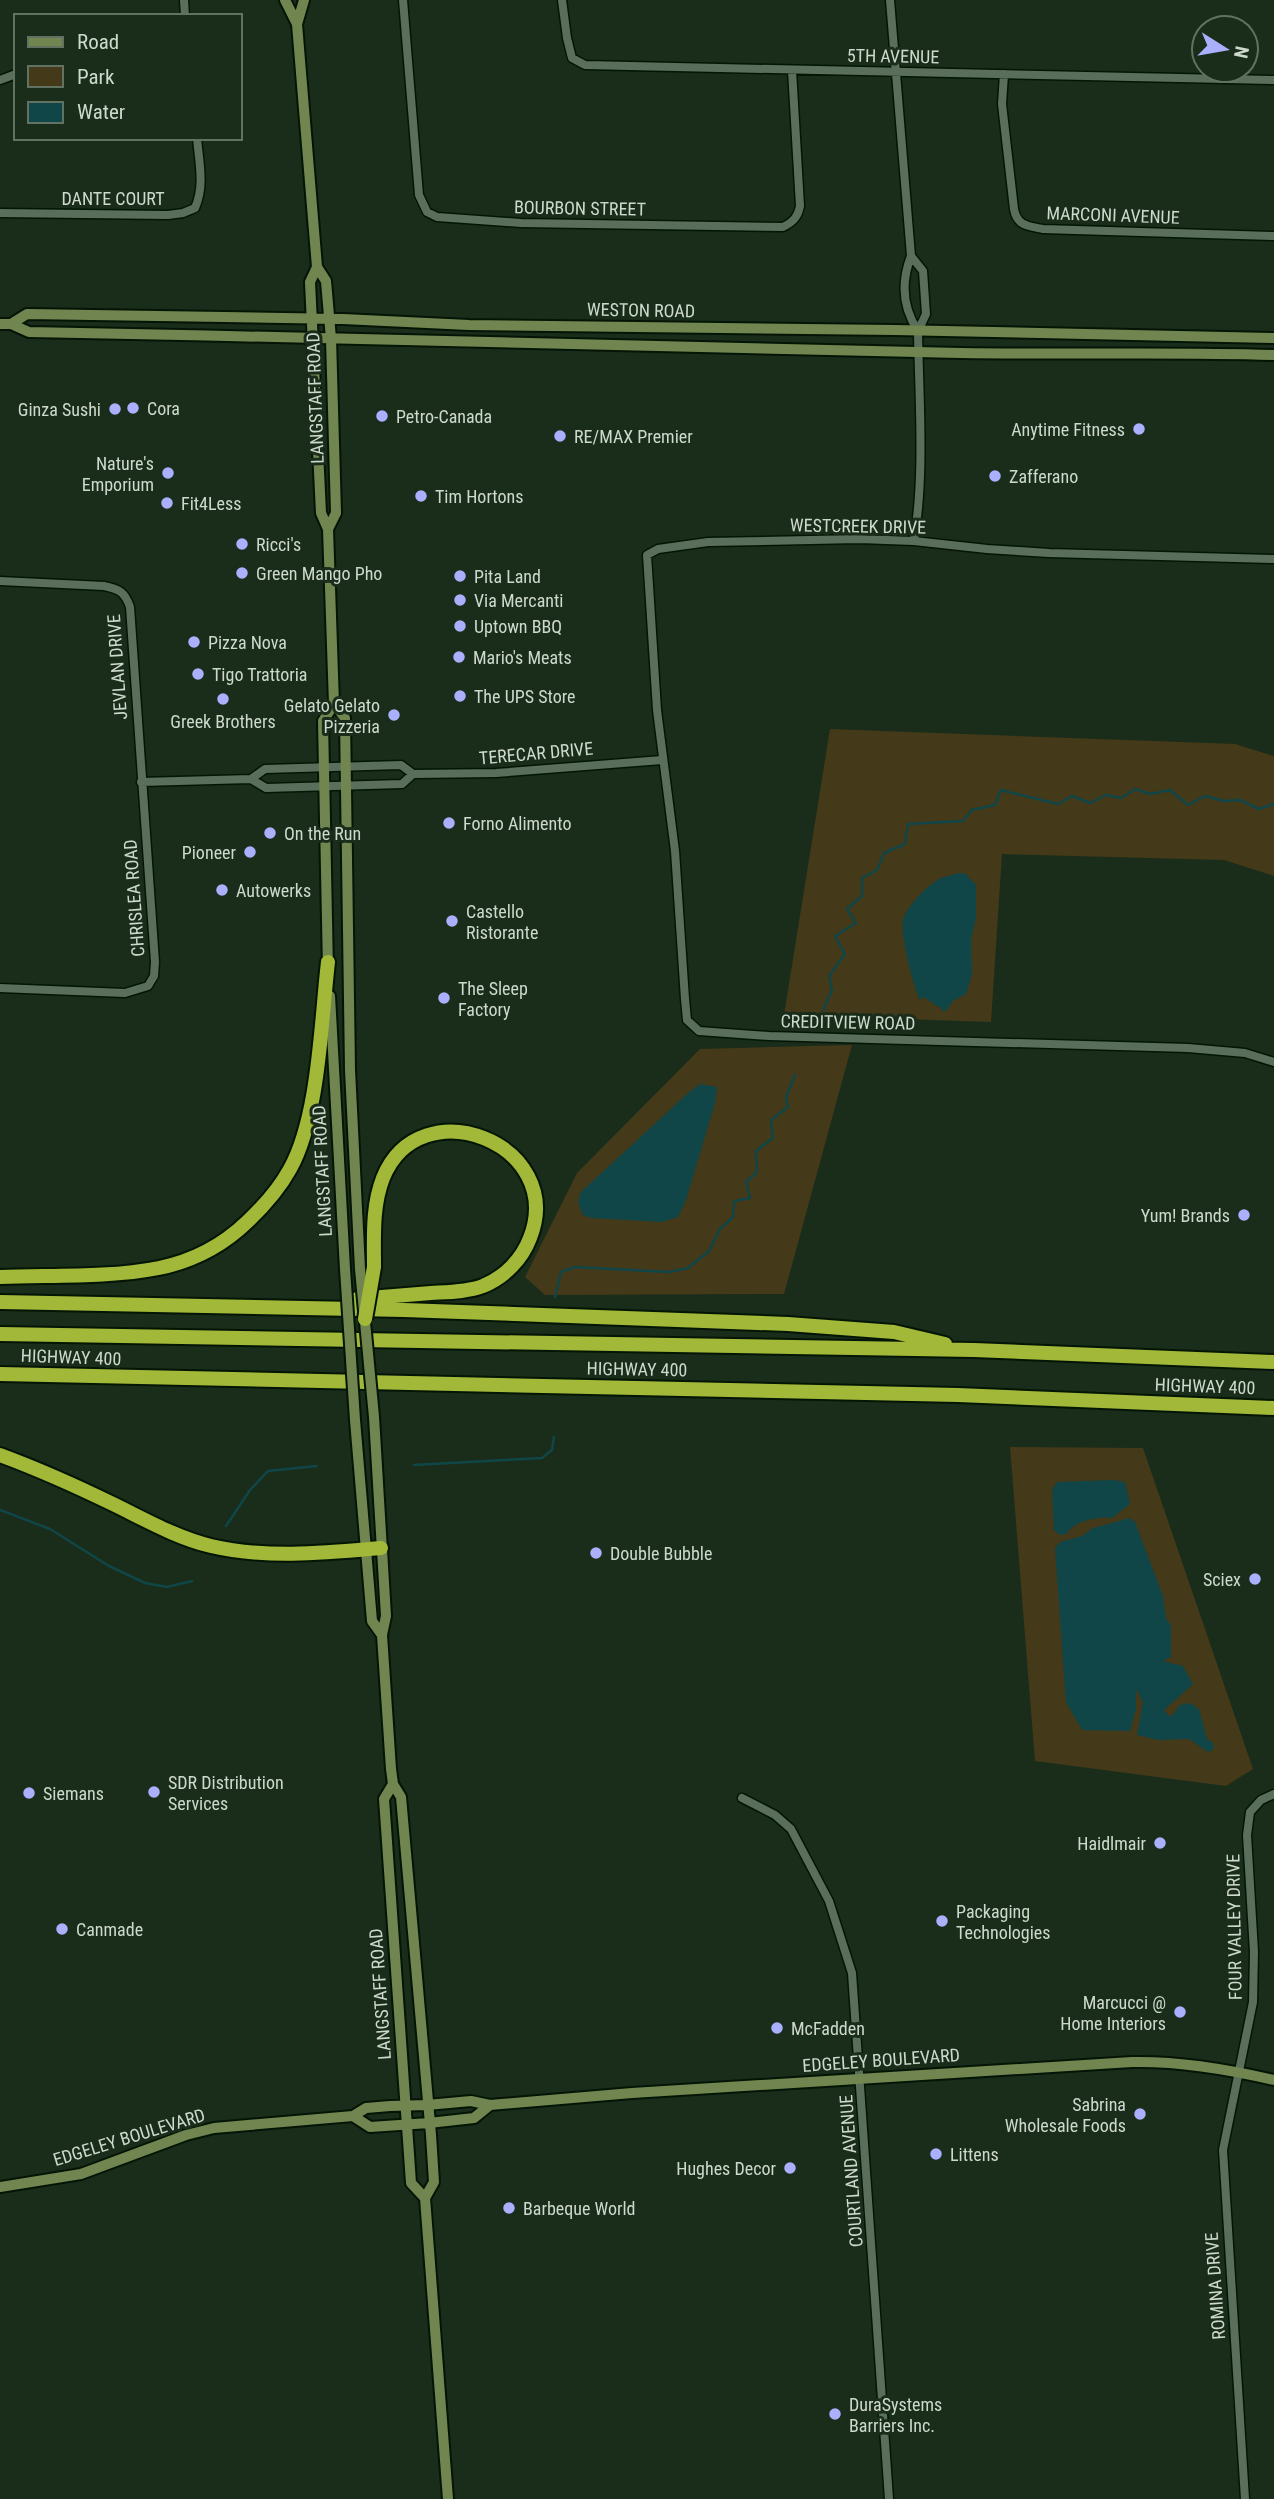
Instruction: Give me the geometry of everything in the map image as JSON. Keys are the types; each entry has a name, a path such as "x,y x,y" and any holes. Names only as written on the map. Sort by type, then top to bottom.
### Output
{"highway":[{"path":"0,1278 127,1272 190,1260 214,1249 257,1213 290,1170 303,1141 314,1085 328,962"},
{"path":"332,1308 354,1299 460,1291 483,1286 497,1279 525,1253 536,1212 533,1190 523,1168 507,1149 464,1131 426,1136 400,1152 384,1175 376,1201 367,1268 365,1319"},
{"path":"0,1302 332,1308 788,1324 894,1332 974,1350"},
{"name":"HIGHWAY 400","path":"0,1334 974,1350 1274,1362"},
{"name":"HIGHWAY 400","path":"0,1374 958,1395 1274,1408"},
{"path":"0,1384 29,1376"},
{"path":"0,1455 68,1482 175,1533 207,1545 262,1553 374,1548"}],"main road":[{"name":"LANGSTAFF ROAD","path":"285,0 297,24"},
{"name":"LANGSTAFF ROAD","path":"304,0 297,24 317,267 326,281 331,339 336,513 328,529"},
{"name":"LANGSTAFF ROAD","path":"317,267 310,282 321,513 328,529 334,704 323,721 328,962 355,1420 374,1548"},
{"name":"WESTON ROAD","path":"6,324 27,314 312,318 469,325 1274,338"},
{"name":"WESTON ROAD","path":"6,324 29,332 313,339 918,352 1274,355"},
{"name":"LANGSTAFF ROAD","path":"334,704 345,718 350,1058 367,1268"},
{"name":"LANGSTAFF ROAD","path":"365,1319 374,1417 372,1621 382,1635 393,1784 401,1797 434,2182 425,2198 449,2499"},
{"name":"LANGSTAFF ROAD","path":"393,1784 384,1799 406,2124 411,2183 425,2198"},
{"name":"EDGELEY BOULEVARD","path":"0,2188 81,2174 186,2135 214,2128 353,2116 366,2108 471,2101 490,2105 644,2092 1164,2061 1274,2080"},
{"name":"EDGELEY BOULEVARD","path":"353,2116 370,2127 429,2123 474,2119 490,2105"}],"street":[{"name":"BOURBON STREET","path":"403,0 419,195 427,212 436,217 521,223 783,227 792,223 800,206 792,70"},
{"name":"5TH AVENUE","path":"562,0 566,38 572,58 586,65 1274,80"},
{"path":"890,0 911,256 905,272 907,314 918,331"},
{"name":"MARCONI AVENUE","path":"1004,74 1002,104 1014,209 1022,225 1043,229 1274,236"},
{"name":"DANTE COURT","path":"0,213 129,216 183,213 195,208 200,193 202,180 197,140"},
{"path":"911,256 923,271 926,314 918,331 921,452 914,541"},
{"name":"WESTCREEK DRIVE","path":"662,760 647,555 659,549 708,541 848,539 914,541 1058,553 1274,559"},
{"name":"JEVLAN DRIVE","path":"0,581 104,586 118,589 126,595 130,607 141,782"},
{"name":"TERECAR DRIVE","path":"413,774 402,784 266,788 251,779 265,769 401,765 413,774 496,773 662,760"},
{"name":"CREDITVIEW ROAD","path":"662,760 675,851 687,1020 699,1031 769,1036 1188,1048 1245,1053 1274,1062"},
{"path":"141,782 251,779"},
{"name":"CHRISLEA ROAD","path":"0,988 125,993 148,986 154,976 155,962 141,782"},
{"name":"FOUR VALLEY DRIVE","path":"1238,2072 1253,2002 1254,1952 1247,1835 1250,1812 1261,1800 1274,1794"},
{"name":"COURTLAND AVENUE","path":"742,1798 775,1815 791,1829 829,1901 852,1973 889,2499"},
{"name":"ROMINA DRIVE","path":"1238,2072 1223,2150 1223,2163 1245,2499"}],"green space":[{"path":"830,729 1235,744 1274,756 1274,876 1224,860 1002,854 991,1022 784,1015"},
{"path":"852,1045 784,1294 545,1295 525,1277 577,1173 700,1049"},
{"path":"1010,1447 1143,1448 1253,1769 1226,1786 1035,1761"}],"water":[{"path":"966,874 976,885 976,918 971,940 972,974 966,994 953,1001 946,1011 942,1011 941,1007 924,997 920,1000 903,937 903,920 913,903 929,887 941,878"},
{"path":"700,1084 717,1087 715,1103 686,1200 678,1217 662,1222 591,1218 583,1215 578,1202 581,1192"},
{"path":"1057,1482 1125,1482 1130,1504 1112,1518 1087,1520 1075,1525 1066,1534 1060,1535 1054,1530 1052,1490"},
{"path":"1130,1518 1135,1522 1163,1596 1166,1618 1171,1626 1171,1657 1163,1661 1183,1666 1193,1684 1164,1710 1171,1717 1180,1705 1190,1703 1199,1709 1207,1739 1213,1743 1214,1749 1208,1752 1189,1739 1158,1740 1137,1735 1143,1702 1136,1689 1136,1709 1130,1731 1082,1730 1066,1702 1055,1548 1060,1542 1082,1536 1093,1528"}],"waterway":[{"path":"823,1010 832,990 829,976 845,954 835,936 856,923 847,909 862,896 862,878 877,870 884,853 905,844 908,824 963,821 972,810 995,805 1001,790 1058,804 1072,796 1090,803 1106,795 1121,798 1135,789 1150,794 1170,790 1188,805 1205,796 1224,801 1240,800 1259,809 1274,804"},
{"path":"555,1297 561,1272 575,1267 669,1272 688,1268 709,1251 720,1229 733,1217 734,1201 750,1198 746,1182 757,1172 756,1151 773,1138 771,1120 788,1107 786,1097 795,1075"},
{"path":"414,1465 542,1458 552,1450 554,1437"},
{"path":"226,1526 250,1490 268,1471 317,1466"},
{"path":"0,1510 50,1529 109,1566 145,1583 167,1587 192,1581"}],"place":[{"name":"Cora","path":"133,408"},
{"name":"Ginza Sushi","path":"115,409"},
{"name":"Petro-Canada","path":"382,416"},
{"name":"Anytime Fitness","path":"1139,429"},
{"name":"RE/MAX Premier","path":"560,436"},
{"name":"Nature's Emporium","path":"168,473"},
{"name":"Zafferano","path":"995,476"},
{"name":"Tim Hortons","path":"421,496"},
{"name":"Fit4Less","path":"167,503"},
{"name":"Ricci's","path":"242,544"},
{"name":"Green Mango Pho","path":"242,573"},
{"name":"Pita Land","path":"460,576"},
{"name":"Via Mercanti","path":"460,600"},
{"name":"Uptown BBQ","path":"460,626"},
{"name":"Pizza Nova","path":"194,642"},
{"name":"Mario's Meats","path":"459,657"},
{"name":"Tigo Trattoria","path":"198,674"},
{"name":"The UPS Store","path":"460,696"},
{"name":"Greek Brothers","path":"223,699"},
{"name":"Gelato Gelato Pizzeria","path":"394,715"},
{"name":"Forno Alimento","path":"449,823"},
{"name":"On the Run","path":"270,833"},
{"name":"Pioneer","path":"250,852"},
{"name":"Autowerks","path":"222,890"},
{"name":"Castello Ristorante","path":"452,921"},
{"name":"The Sleep Factory","path":"444,998"},
{"name":"Yum! Brands","path":"1244,1215"},
{"name":"Double Bubble","path":"596,1553"},
{"name":"Sciex","path":"1255,1579"},
{"name":"SDR Distribution Services","path":"154,1792"},
{"name":"Siemans","path":"29,1793"},
{"name":"Haidlmair","path":"1160,1843"},
{"name":"Packaging Technologies","path":"942,1921"},
{"name":"Canmade","path":"62,1929"},
{"name":"Marcucci @ Home Interiors","path":"1180,2012"},
{"name":"McFadden","path":"777,2028"},
{"name":"Sabrina Wholesale Foods","path":"1140,2114"},
{"name":"Littens","path":"936,2154"},
{"name":"Hughes Decor","path":"790,2168"},
{"name":"Barbeque World","path":"509,2208"},
{"name":"DuraSystems Barriers Inc.","path":"835,2414"}]}
